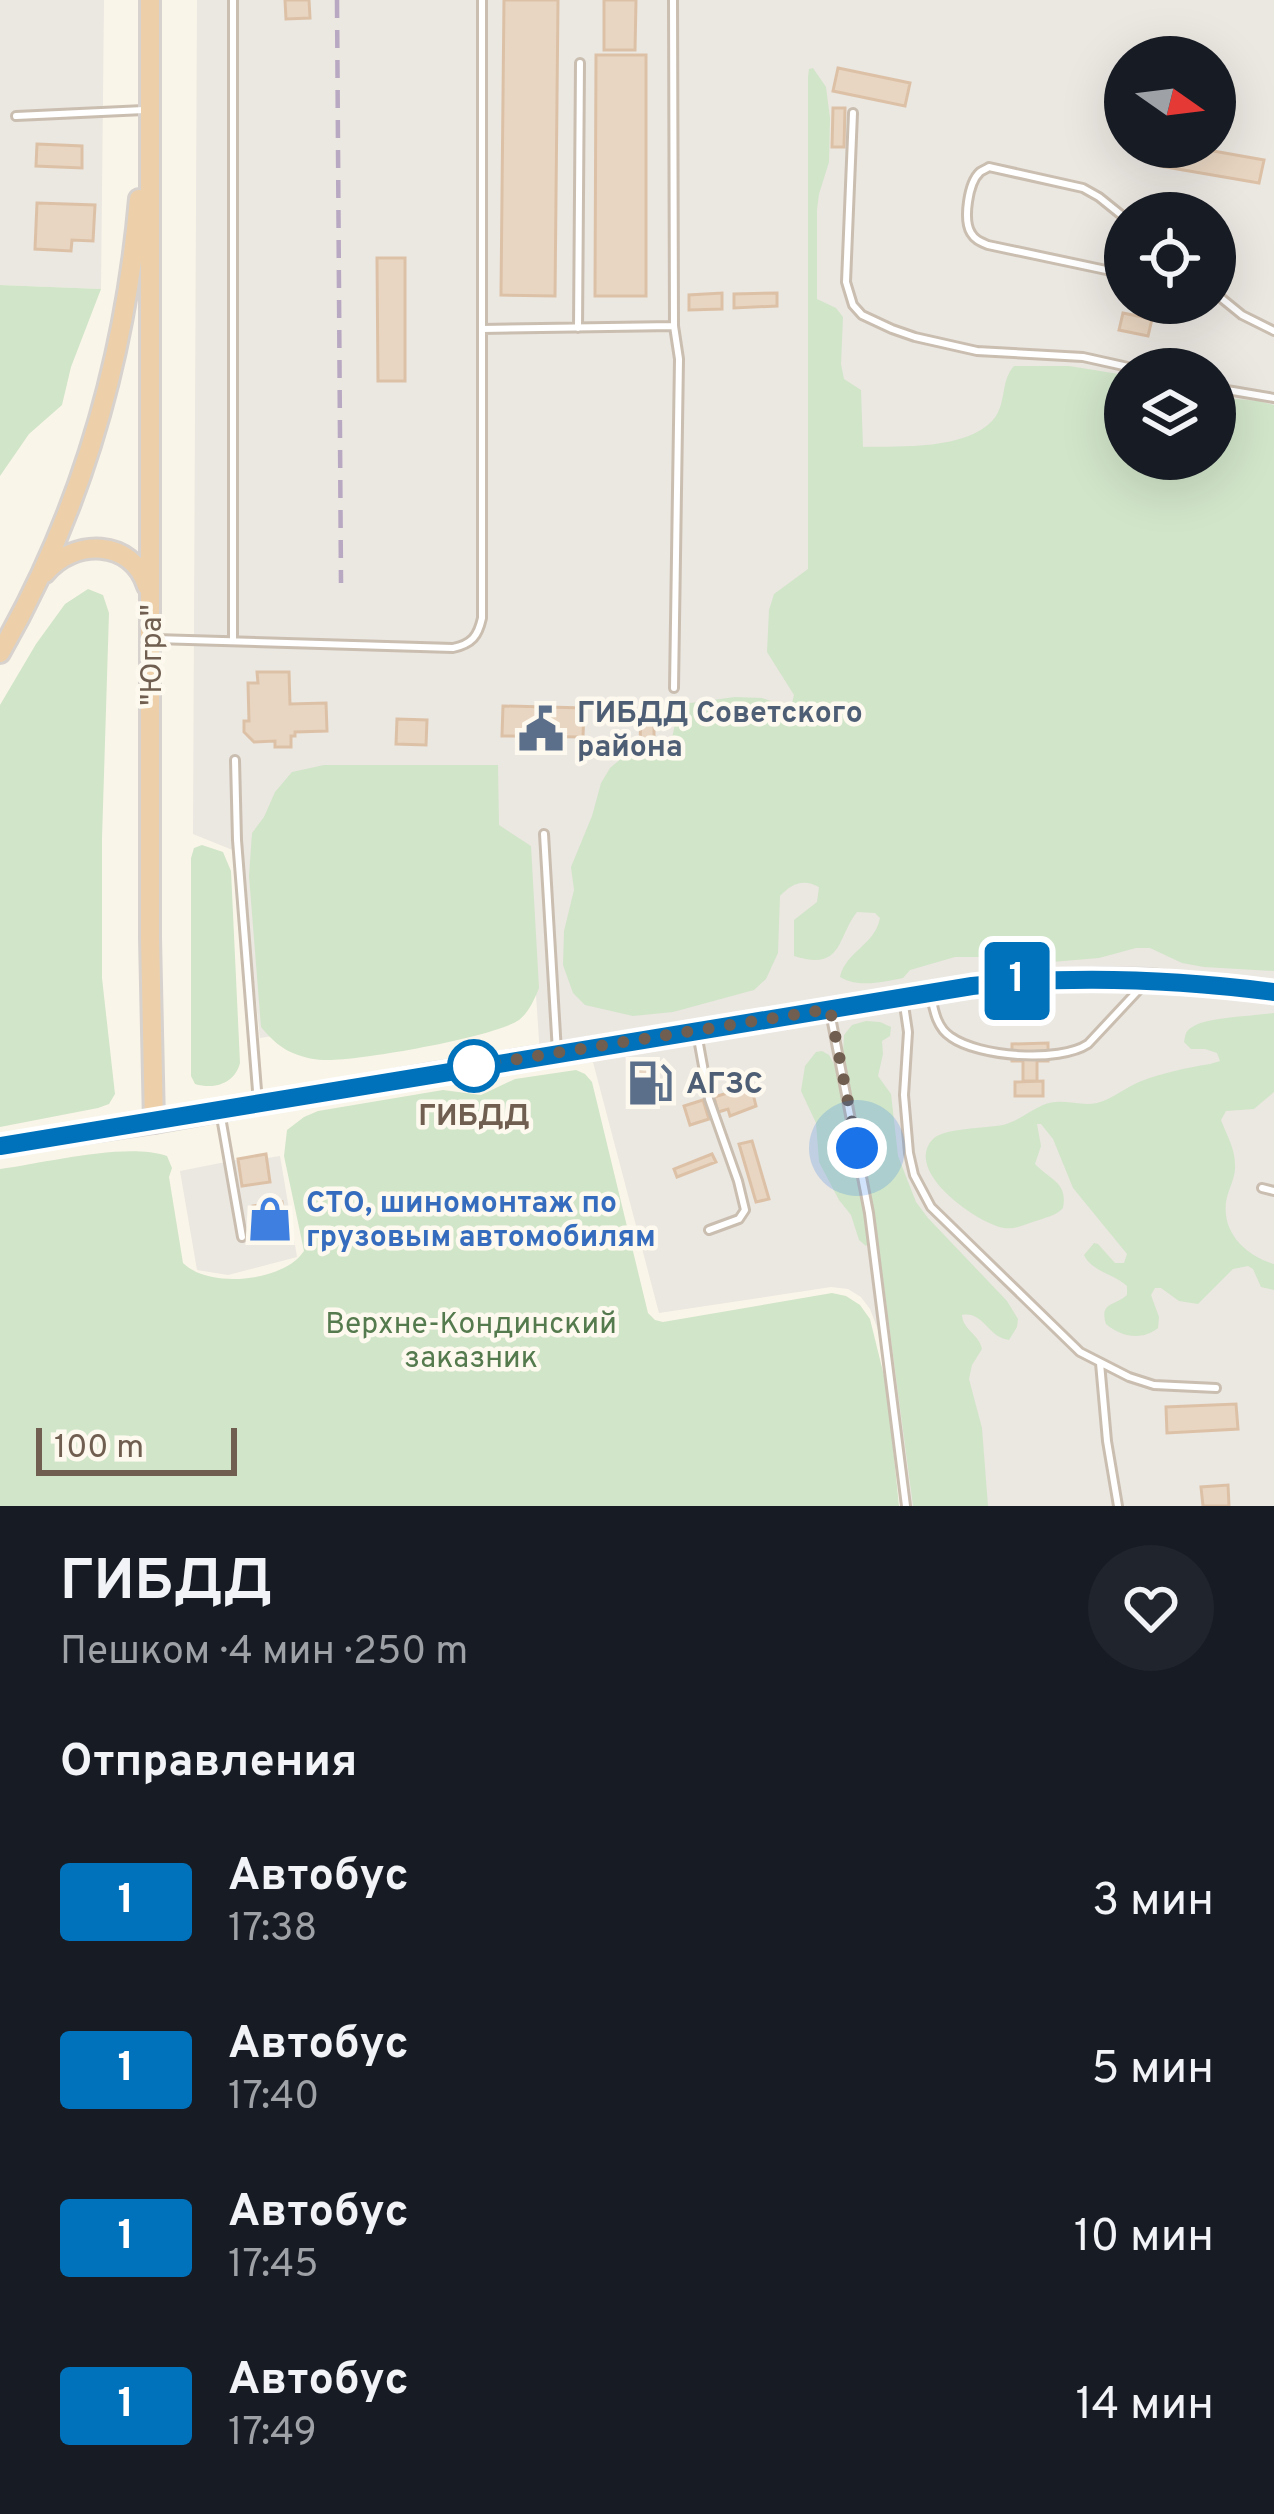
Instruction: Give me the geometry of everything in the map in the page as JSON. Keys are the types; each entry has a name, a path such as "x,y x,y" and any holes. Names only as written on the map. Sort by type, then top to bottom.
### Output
{"highway":[{"name":"\"Югра\"","path":"150,0 154,1123"},
{"name":"\"Югра\"","path":"0,653 58,538 88,459 116,357 136,240 150,32"},
{"path":"37,585 68,554 87,548 109,549 129,558 141,571 151,609"},
{"path":"0,1146 154,1123"}],"main road":[{"path":"154,1123 557,1052 1028,980 1148,979 1274,992"}],"lane":[{"path":"233,0 233,640"},
{"path":"151,639 453,648 474,640 482,618 482,0"},
{"path":"674,0 674,326 679,358 674,688"},
{"path":"578,328 580,63"},
{"path":"16,116 145,110"},
{"path":"854,112 846,282 853,305 862,315 892,329 960,347 1104,362"},
{"path":"1104,201 1084,188 989,167 974,182 968,230 988,245 1104,270"},
{"path":"1236,310 1274,331"},
{"path":"482,329 674,326"},
{"path":"1236,392 1274,398"},
{"path":"235,760 258,1105"},
{"path":"544,834 557,1052"},
{"path":"930,992 941,1026 960,1042 1004,1054 1064,1054 1088,1044 1148,979"},
{"path":"903,996 908,1032 904,1121 908,1153 931,1207 1067,1341 1100,1364 1154,1385 1216,1388"},
{"path":"830,1009 869,1213 906,1506"},
{"path":"696,1030 709,1099 745,1210 739,1219 709,1229"},
{"path":"220,1111 242,1237"},
{"path":"1262,1188 1274,1191"},
{"path":"1100,1364 1118,1506"}],"shaded area":[{"path":"0,0 104,0 101,289 0,285"},
{"path":"197,0 1274,0 1274,1506 903,1506 880,1335 861,1297 831,1287 659,1313 593,1062 541,1069 536,995 260,1038 240,853 193,834"},
{"path":"266,1154 267,1158 280,1156 297,1257 228,1275 197,1270 180,1171"}],"green space":[{"path":"809,69 826,87 830,118 829,162 817,210 817,299 843,317 841,364 844,379 861,390 863,447 932,444 967,437 997,414 1014,366 1069,366 1104,372 1104,480 1236,480 1236,399 1274,405 1274,971 1204,967 1150,948 1136,948 1099,958 1040,963 955,957 910,970 903,978 855,982 840,977 843,968 872,935 880,918 857,912 830,956 810,960 794,956 794,920 817,902 819,887 803,883 780,896 778,953 766,979 754,990 673,1012 633,1016 585,1005 573,993 563,965 564,931 574,890 571,867 610,768 634,748 654,751 666,746 675,713 683,704 735,697 792,703 794,695 767,652 774,594 808,569"},
{"path":"0,285 101,289 62,405 29,434 0,476"},
{"path":"88,589 103,595 109,613 102,978 115,1094 109,1104 98,1108 0,1127 0,705 65,604"},
{"path":"324,765 498,765 499,825 531,846 539,988 519,1020 426,1047 326,1060 287,1050 261,1027 249,876 252,833 292,772"},
{"path":"202,845 223,852 231,871 240,1063 229,1080 210,1086 195,1084 191,1076 191,858 194,848"},
{"path":"1274,1013 1274,1092 1254,1109 1226,1111 1221,1120 1235,1159 1226,1202 1228,1224 1246,1249 1274,1264 1274,1290 1261,1287 1248,1266 1233,1269 1198,1304 1179,1301 1155,1288 1151,1295 1158,1328 1138,1336 1118,1332 1104,1317 1106,1308 1127,1295 1127,1286 1084,1255 1094,1243 1115,1263 1124,1263 1127,1254 1073,1188 1053,1139 1041,1124 1037,1124 1041,1146 1035,1164 1060,1187 1064,1199 1063,1208 1049,1217 1013,1228 992,1224 947,1194 928,1167 926,1153 937,1136 1003,1125 1050,1103 1097,1103 1147,1079 1220,1061 1217,1053 1191,1049 1184,1042 1187,1031 1210,1021"},
{"path":"866,1021 891,1027 890,1036 882,1041 878,1076 891,1094 898,1156 916,1202 1018,1319 1009,1340 976,1317 962,1315 982,1349 969,1379 982,1428 988,1506 913,1506 874,1211 843,1055 844,1035 852,1025"},
{"path":"822,1051 838,1071 870,1241 866,1246 819,1162 816,1123 801,1091 805,1066"},
{"name":"Верхне-Кондинский заказник","path":"576,1070 592,1082 648,1313 655,1320 832,1293 860,1305 870,1319 887,1388 899,1506 0,1506 0,1169 108,1152 167,1156 183,1263 227,1279 264,1275 280,1270 304,1251 284,1156 287,1130 304,1117 443,1090 481,1095 515,1079"}],"building":[{"path":"285,0 309,0 310,18 286,19"},
{"path":"504,0 558,0 555,296 501,295"},
{"path":"604,0 636,0 635,50 604,50"},
{"path":"596,55 646,55 646,296 595,296"},
{"path":"838,68 910,83 905,106 833,91"},
{"path":"833,108 845,108 844,147 832,147"},
{"path":"37,144 82,146 82,168 36,166"},
{"path":"1236,155 1264,160 1259,183 1172,168 1236,168"},
{"path":"37,203 95,205 93,241 72,240 71,251 35,249"},
{"path":"377,258 405,258 405,381 378,381"},
{"path":"722,293 722,309 689,310 689,295"},
{"path":"777,293 777,306 734,308 734,294"},
{"path":"1120,324 1151,324 1148,336 1119,330"},
{"path":"257,672 289,672 290,704 326,703 327,731 295,732 291,747 275,747 275,741 254,742 244,732 244,721 249,721 248,683 258,683"},
{"path":"641,702 654,702 654,750 640,750"},
{"path":"503,706 584,708 583,737 502,736"},
{"path":"397,719 427,720 426,745 396,744"},
{"path":"1048,1043 1048,1061 1037,1061 1037,1081 1023,1081 1023,1061 1012,1061 1012,1044"},
{"path":"653,1065 663,1096 647,1101 636,1071"},
{"path":"1043,1081 1043,1096 1015,1096 1015,1082"},
{"path":"751,1086 756,1106 730,1116 728,1109 718,1112 714,1097"},
{"path":"703,1100 709,1119 690,1125 684,1106"},
{"path":"752,1141 769,1199 756,1202 739,1144"},
{"path":"266,1154 270,1182 242,1186 238,1159"},
{"path":"712,1154 716,1162 677,1177 674,1169"},
{"name":"СТО, шиномонтаж по грузовым автомобилям","path":"282,1202 287,1232 257,1236 253,1206"},
{"path":"1236,1404 1238,1429 1167,1433 1166,1407"},
{"path":"1228,1485 1229,1506 1203,1506 1201,1487"}],"railway":[{"path":"337,0 341,583"}],"bus line":[{"name":"1","path":"0,1146 972,986 1148,979 1274,992"}],"place":[{"name":"ГИБДД Советского района","path":"541,729"},
{"name":"ГИБДД","path":"474,1066"},
{"name":"АГЗС","path":"650,1083"},
{"name":"СТО, шиномонтаж по грузовым автомобилям","path":"270,1219"}],"route":[{"path":"474,1066 830,1009 857,1148"}]}
